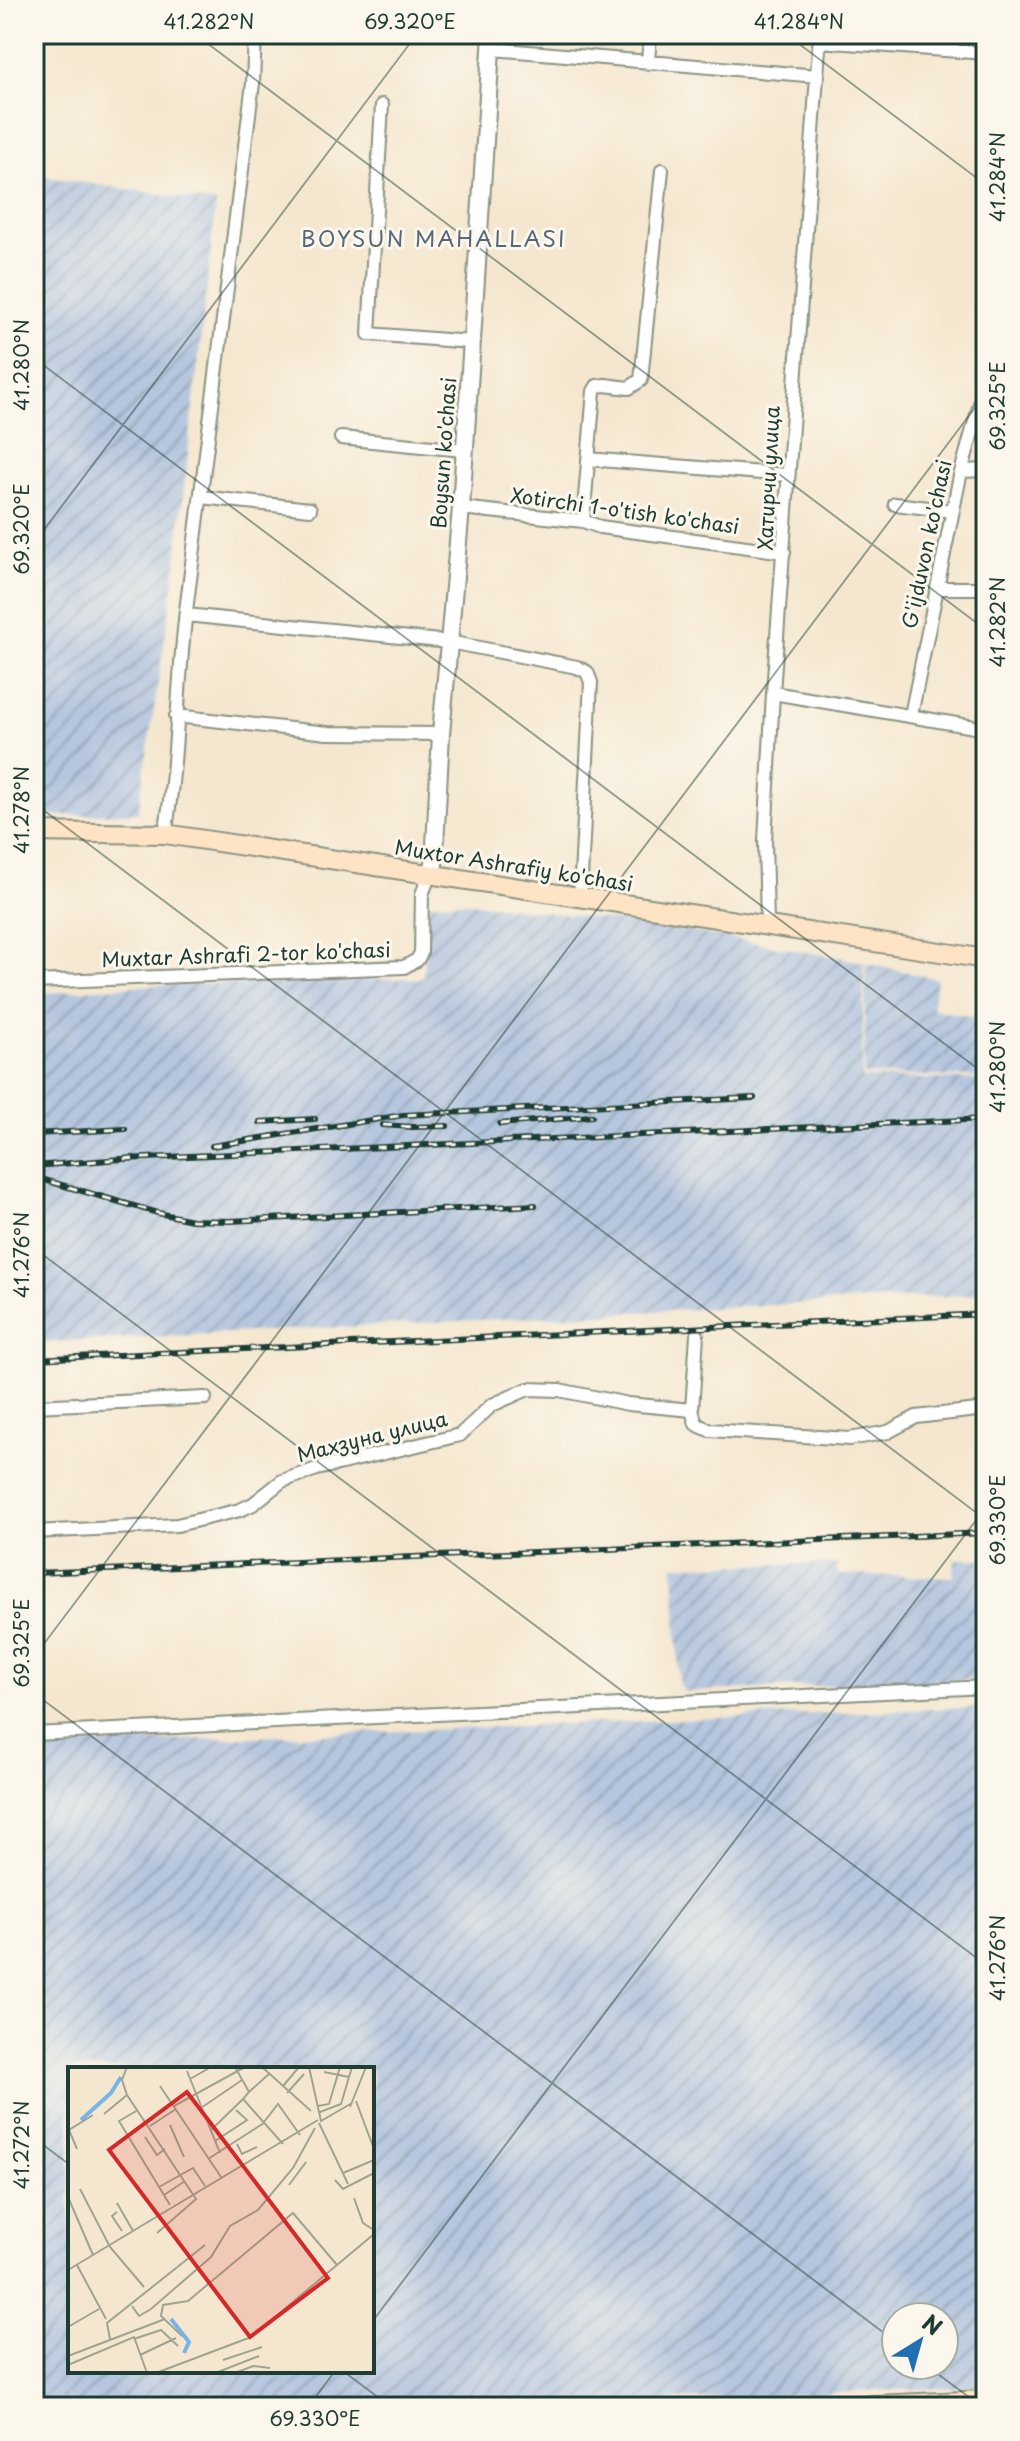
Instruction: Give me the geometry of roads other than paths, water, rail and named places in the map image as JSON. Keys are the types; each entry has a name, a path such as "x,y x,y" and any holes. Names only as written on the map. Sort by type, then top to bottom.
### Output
{"main road":[{"name":"Muxtor Ashrafiy ko'chasi","path":"34,832 165,834 986,959"},
{"path":"830,2407 986,2400"}],"street":[{"path":"165,834 173,790 176,716 186,615 253,83 255,34"},
{"path":"648,63 650,34"},
{"path":"952,50 955,34"},
{"path":"820,38 986,53"},
{"name":"Хатирчи улица","path":"767,925 765,841 773,693 820,38"},
{"path":"492,41 648,63 818,76"},
{"name":"Boysun ko'chasi","path":"430,874 434,864 441,734 461,508 492,41"},
{"path":"382,105 369,334 471,342"},
{"path":"583,521 594,391 597,386 605,385 629,388 641,380 662,170"},
{"name":"G'ijduvon ko'chasi","path":"911,715 962,471 986,382"},
{"path":"341,438 463,450"},
{"path":"588,459 787,475"},
{"path":"962,471 986,470"},
{"path":"201,497 310,509"},
{"path":"895,504 953,511"},
{"name":"Xotirchi 1-o'tish ko'chasi","path":"461,508 583,521 600,527 784,552"},
{"path":"937,588 986,588"},
{"path":"186,615 449,642 577,667 587,672 591,682 580,897"},
{"path":"773,693 986,729"},
{"path":"176,716 327,733 441,734"},
{"name":"Muxtar Ashrafi 2-tor ko'chasi","path":"34,982 404,967 417,960 421,953 422,894 430,874"},
{"path":"697,1335 692,1410 696,1424 709,1430 850,1439 888,1432 916,1417 986,1409"},
{"name":"Махзуна улица","path":"34,1532 177,1525 240,1510 253,1504 282,1481 317,1469 460,1435 492,1405 528,1389 559,1390 628,1404 692,1410"},
{"path":"34,1406 205,1398"},
{"path":"34,1734 986,1687"}],"railway":[{"path":"212,1146 403,1115 754,1098"},
{"path":"500,1124 592,1116"},
{"path":"260,1122 315,1119"},
{"path":"124,1159 986,1119"},
{"path":"383,1125 447,1126"},
{"path":"34,1134 125,1129"},
{"path":"34,1166 134,1158"},
{"path":"34,1177 192,1220 230,1221 535,1205"},
{"path":"34,1359 986,1314"},
{"path":"34,1573 986,1533"}],"district":[{"name":"BOYSUN MAHALLASI","path":"434,237"}]}
